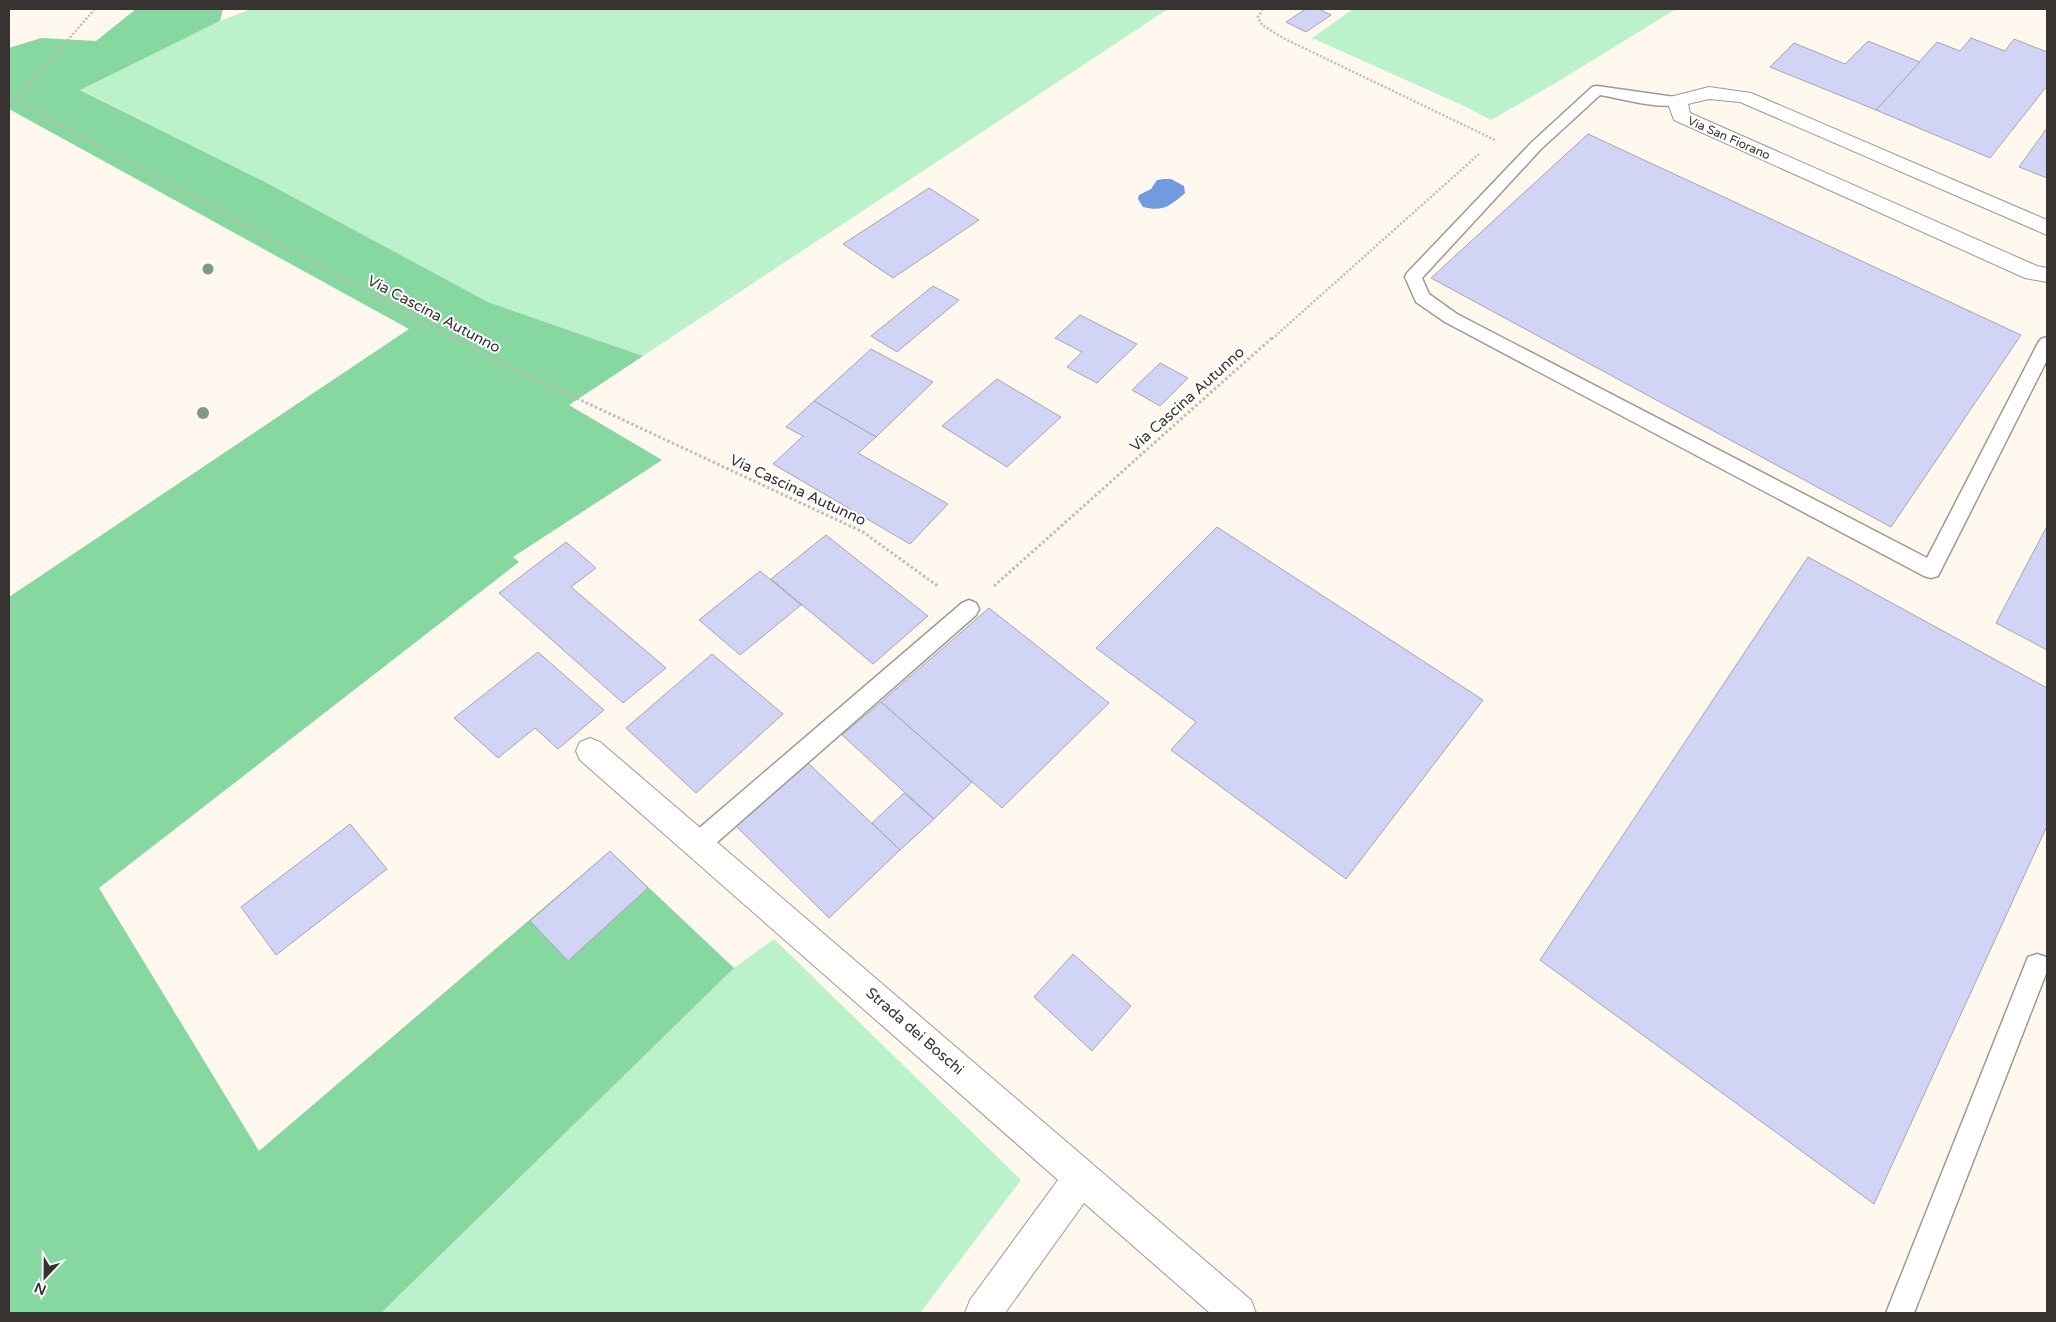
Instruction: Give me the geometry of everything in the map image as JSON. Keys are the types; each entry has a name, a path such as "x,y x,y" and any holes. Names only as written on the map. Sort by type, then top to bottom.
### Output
{"street":[{"name":"Via San Fiorano","path":"2047,228 1744,97 1709,93 1677,101 1681,116 2033,273 2047,276"},
{"name":"Strada dei Boschi","path":"590,751 1238,1313"},
{"path":"983,1313 1082,1176"}],"lane":[{"path":"1677,101 1657,100 1597,90 1536,146 1413,277 1422,298 1451,318 1931,570 2047,343"},
{"path":"698,844 969,609"},
{"path":"1900,1313 2037,966"}],"path":[{"name":"Via Cascina Autunno","path":"95,9 15,100 482,354 863,532 969,609 1480,153"},
{"path":"1263,9 1258,17 1262,25 1285,39 1495,140"},
{"path":"1487,146 1498,136"}],"green space":[{"path":"136,9 223,9 220,21 80,90 263,181 488,302 643,356 569,405 662,460 513,557 519,562 99,888 259,1151 610,851 734,968 381,1313 9,1313 9,597 409,329 9,109 9,48 41,38 96,41"},
{"path":"251,9 1168,9 643,356 488,302 251,175 79,89 220,21"},
{"path":"1353,9 1676,9 1559,81 1491,120 1312,38"},
{"path":"774,939 1021,1180 920,1313 381,1313 734,968"}],"water":[{"path":"1171,179 1184,186 1185,193 1166,207 1156,209 1143,207 1138,199 1139,195 1151,189 1157,180"}],"building":[{"path":"1306,9 1319,9 1331,15 1306,32 1286,22"},
{"path":"1971,38 2005,51 2014,39 2047,52 2047,86 1990,158 1876,110 1937,42 1960,51"},
{"path":"1868,41 1920,62 1876,110 1770,67 1794,43 1845,64"},
{"path":"2047,128 2047,178 2019,167"},
{"path":"1588,134 2021,335 1891,527 1431,278"},
{"path":"929,188 979,220 893,278 843,244"},
{"path":"933,286 959,300 897,352 871,336"},
{"path":"1080,315 1137,344 1097,383 1067,367 1082,352 1055,338"},
{"path":"871,349 933,382 876,437 814,401"},
{"path":"1160,363 1188,378 1160,406 1132,390"},
{"path":"997,379 1061,417 1007,467 942,426"},
{"path":"814,401 876,437 858,453 948,504 910,544 773,464 803,436 786,427"},
{"path":"2047,526 2047,650 1996,623"},
{"path":"1217,527 1483,700 1346,879 1171,750 1196,722 1096,648"},
{"path":"826,535 928,616 873,664 771,579"},
{"path":"566,542 596,568 571,587 666,668 623,703 499,593"},
{"path":"1808,557 2047,688 2047,826 1874,1204 1540,960"},
{"path":"760,571 801,605 740,655 699,620"},
{"path":"989,608 1109,703 1002,808 881,702"},
{"path":"538,652 604,710 558,749 535,728 498,758 454,718"},
{"path":"712,654 783,714 696,793 626,728"},
{"path":"881,702 972,782 934,819 842,735"},
{"path":"808,763 900,850 829,918 736,826"},
{"path":"904,793 934,819 900,850 872,823"},
{"path":"350,824 387,869 276,955 241,907"},
{"path":"610,851 648,888 568,961 530,921"},
{"path":"1073,954 1131,1006 1092,1051 1034,997"}]}
